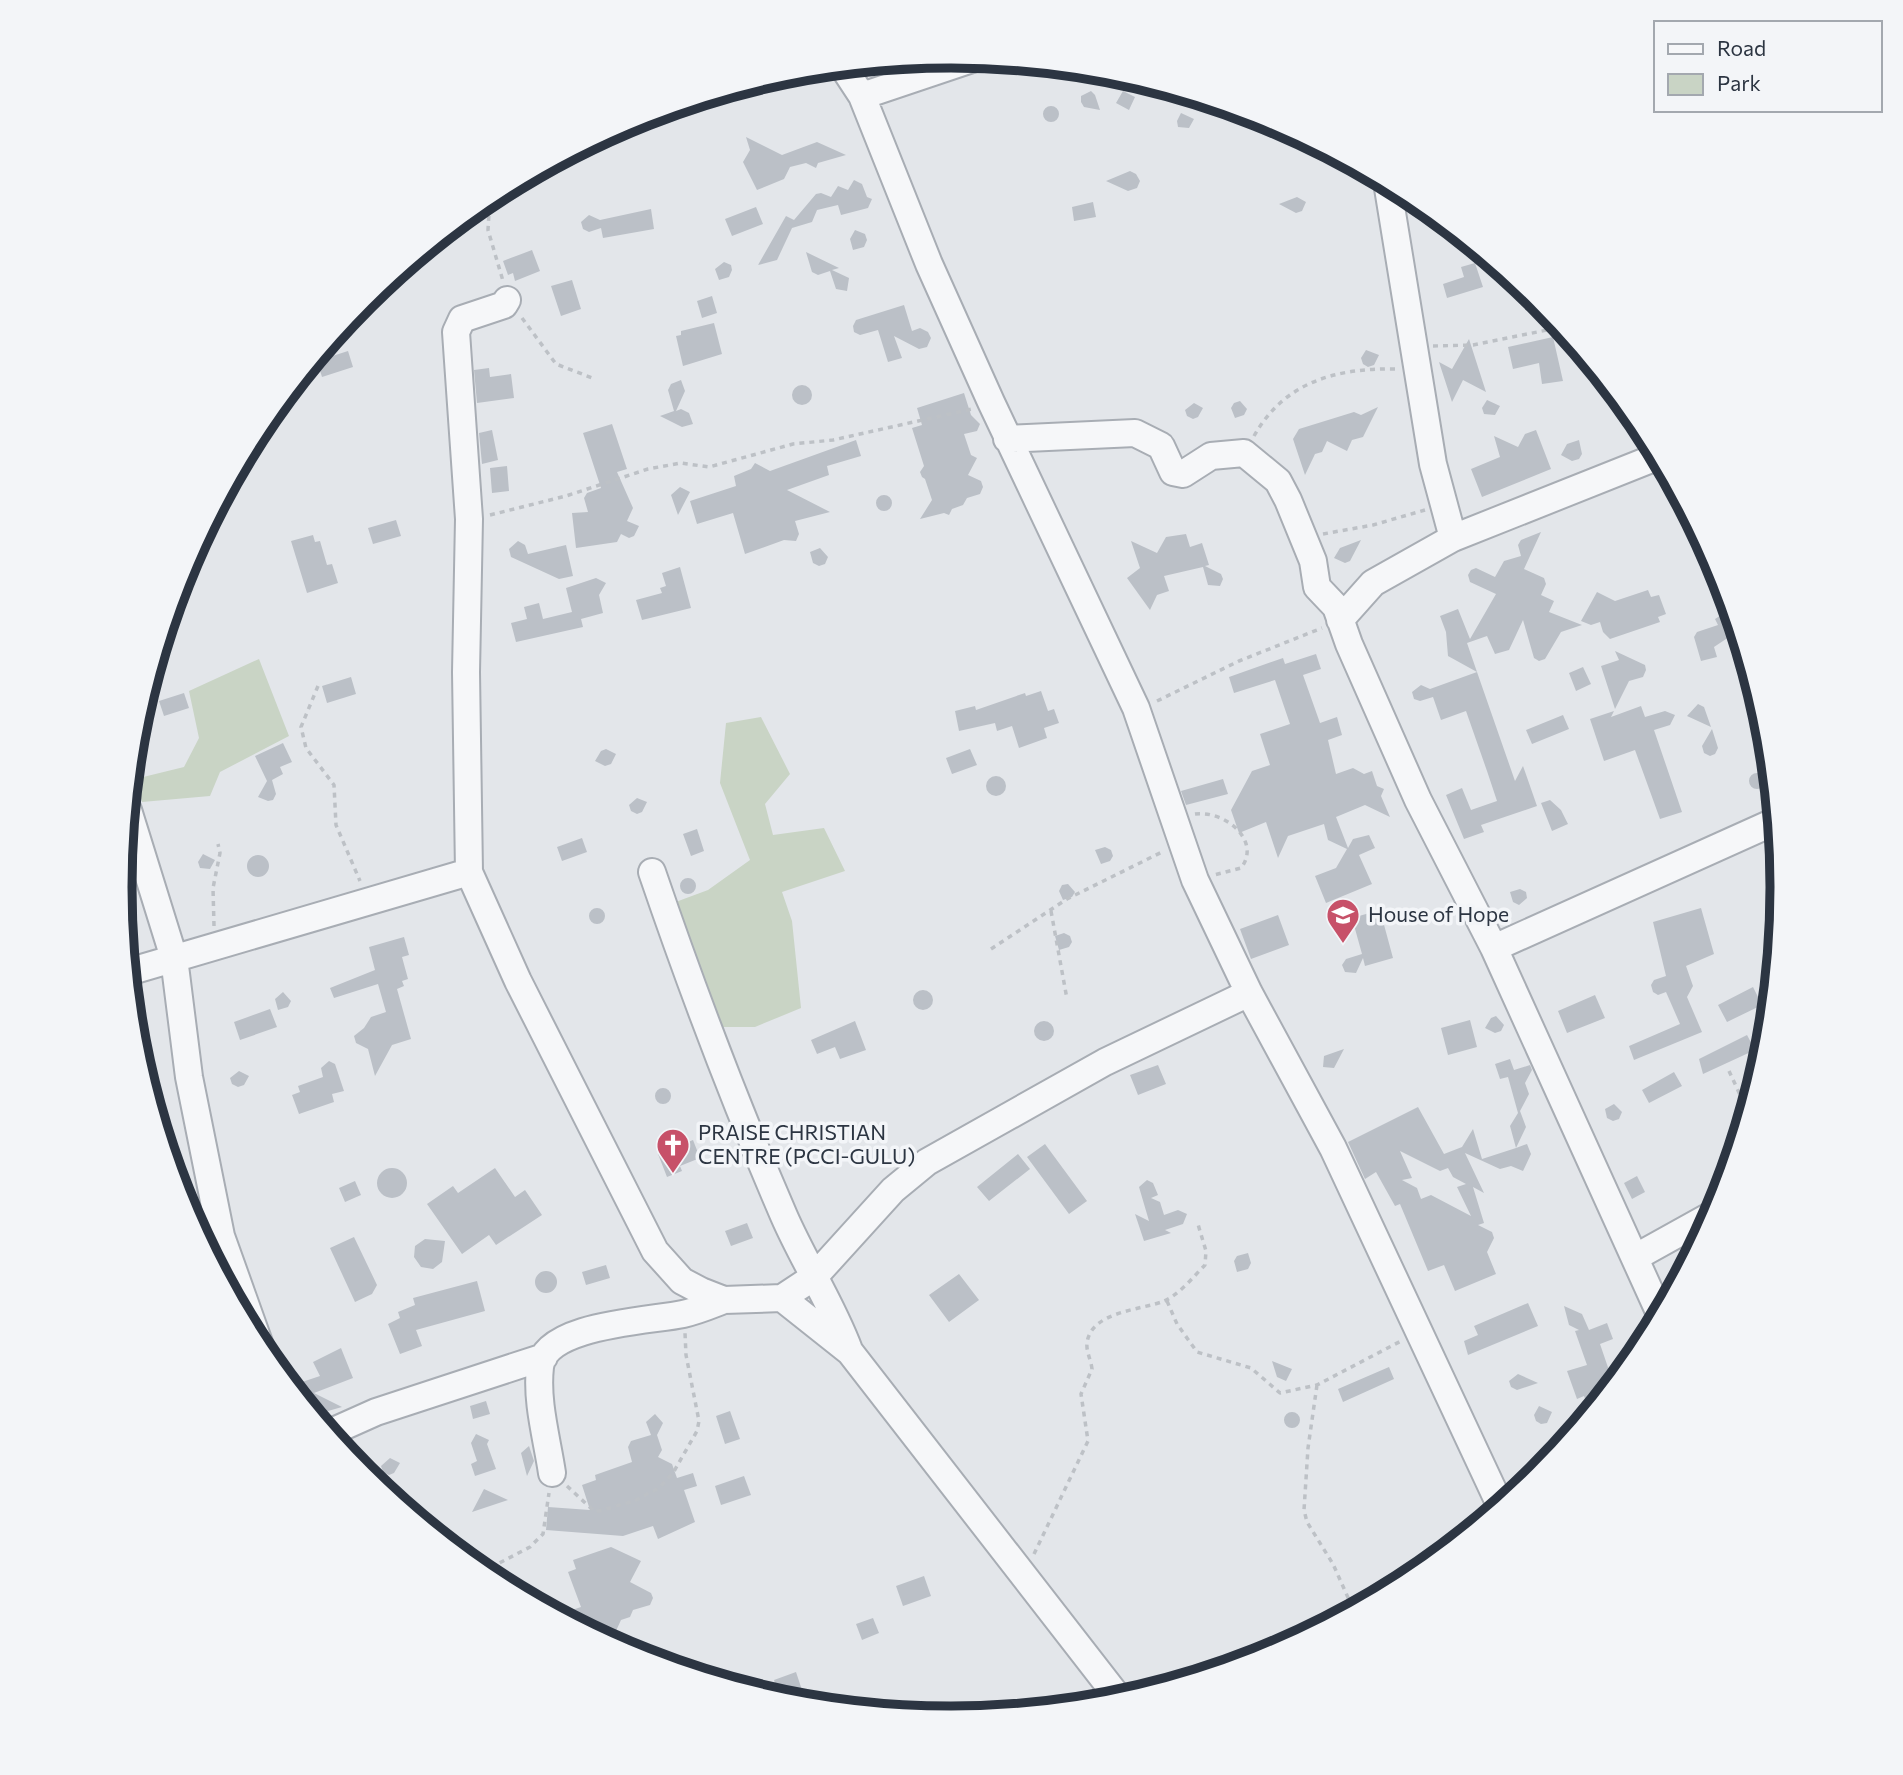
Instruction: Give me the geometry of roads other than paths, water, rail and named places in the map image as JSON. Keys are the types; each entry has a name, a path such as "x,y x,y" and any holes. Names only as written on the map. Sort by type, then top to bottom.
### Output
{"street":[{"path":"862,96 945,68"},
{"path":"848,75 862,96 929,264 990,402 1136,708 1180,844 1249,993 1333,1148 1497,1498"},
{"path":"1389,195 1433,464 1452,538"},
{"path":"507,300 504,305 462,318 457,324 469,519 466,672 469,872 518,981 655,1251 682,1281 724,1300"},
{"path":"1007,439 1135,433 1161,446 1172,472 1183,474 1211,456 1244,453 1278,481 1305,539 1317,587 1332,600 1419,800 1494,948 1656,1305"},
{"path":"1340,620 1373,583 1452,538 1650,460"},
{"path":"1494,948 1768,825"},
{"path":"134,830 174,958 201,1149 221,1236 244,1300"},
{"path":"137,969 220,948 469,872"},
{"path":"652,873 712,1043 801,1254 839,1324 850,1352"},
{"path":"337,1429 376,1412 544,1357 567,1338 582,1331 684,1314 724,1300 782,1298 814,1277 893,1190 927,1162 1105,1062 1249,993"},
{"path":"1636,1257 1698,1222"},
{"path":"782,1298 850,1352 1113,1691"},
{"path":"544,1357 540,1366 540,1398 552,1473"}],"place":[{"name":"House of Hope","path":"1343,945"},
{"name":"PRAISE CHRISTIAN CENTRE (PCCI-GULU)","path":"673,1175"}]}
